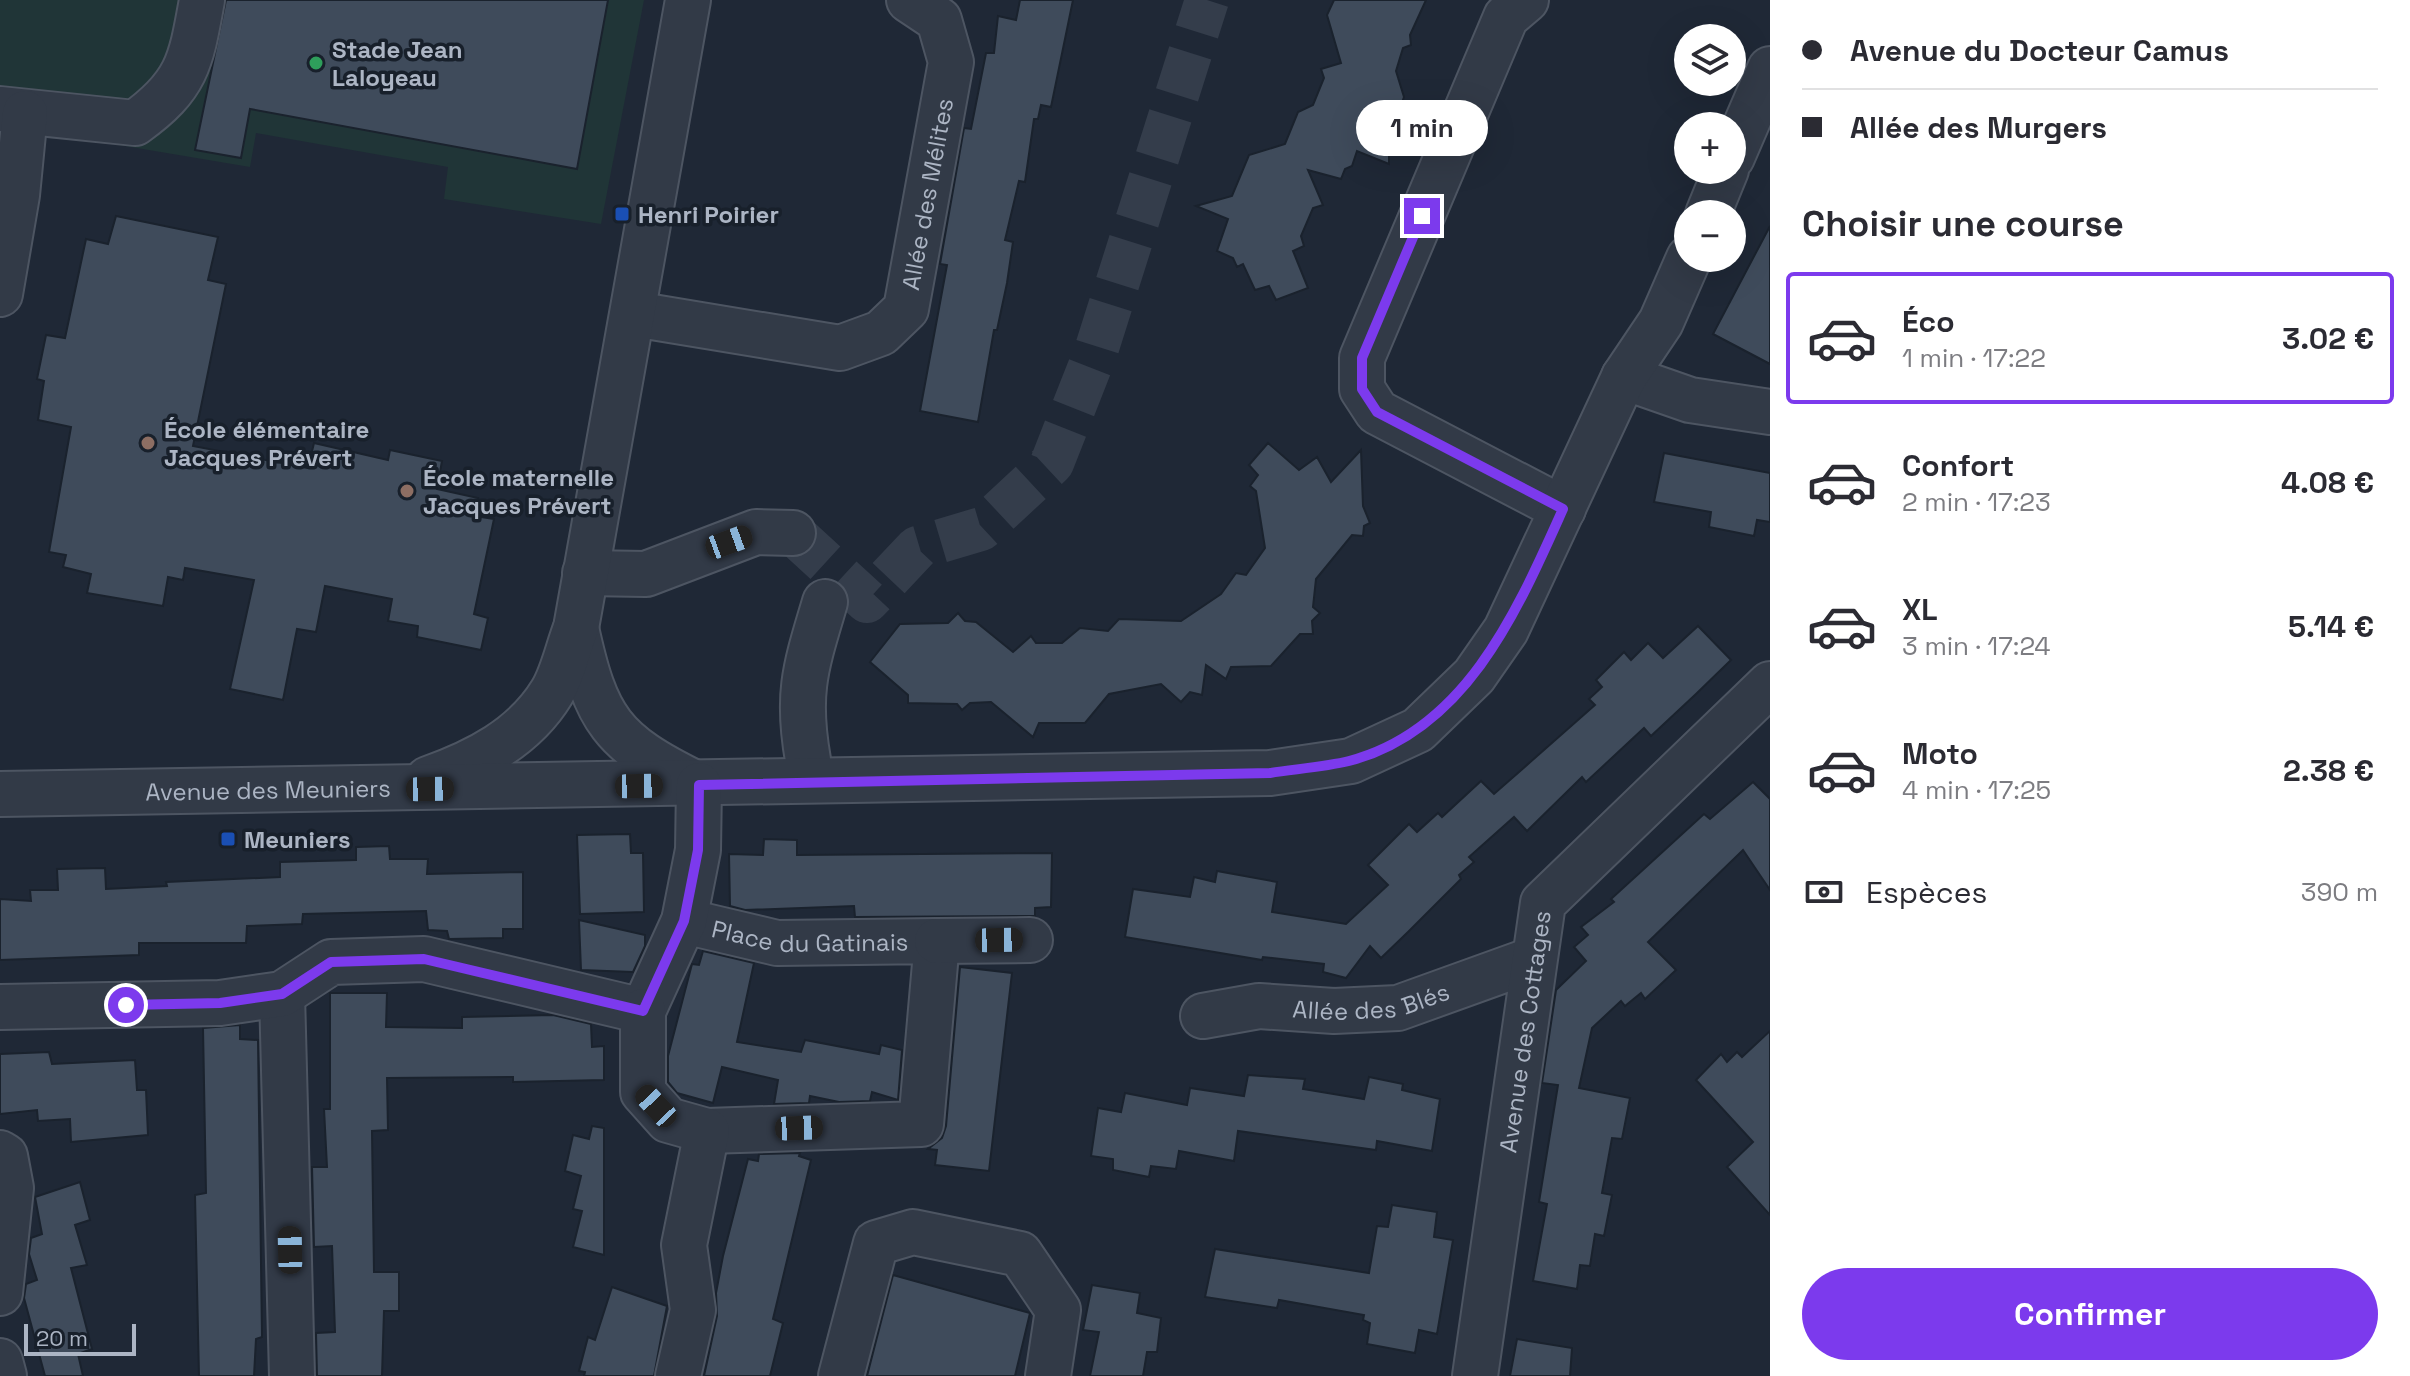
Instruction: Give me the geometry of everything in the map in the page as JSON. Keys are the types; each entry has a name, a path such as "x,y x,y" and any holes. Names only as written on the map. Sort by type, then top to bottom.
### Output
{"street":[{"path":"0,294 17,195 12,111 135,123 164,102 191,61 202,0"},
{"path":"401,789 473,764 503,744 552,692 576,628 688,0"},
{"name":"Allée des Mélites","path":"634,314 840,348 881,333 906,309 951,62 939,20 909,0"},
{"path":"1526,0 1506,17 1386,301 1362,358 1362,389 1377,412 1563,509"},
{"path":"1746,125 1770,69"},
{"name":"Avenue des Meuniers","path":"0,794 699,785 1270,773 1351,761 1418,730 1474,676 1506,630 1624,377 1661,322 1683,272"},
{"path":"1624,377 1690,400 1770,412"},
{"path":"585,573 646,574 756,532 793,533"},
{"path":"808,760 800,714 805,670 825,602"},
{"path":"576,628 589,687 610,727 664,768 699,785 698,850 684,921 643,1011 643,1092 668,1120 707,1131 684,1245 693,1310 678,1376"},
{"name":"Avenue des Cottages","path":"1475,1376 1543,903 1770,684"},
{"name":"Place du Gatinais","path":"684,921 777,943 1030,940"},
{"name":"Place du Gatinais","path":"707,1131 921,1124 937,941"},
{"path":"0,1007 220,1003 282,994 331,962 424,959 643,1011"},
{"name":"Allée des Blés","path":"1203,1016 1259,1006 1334,1011 1398,1008 1534,959"},
{"path":"282,994 292,1376"},
{"path":"0,1153 5,1156 11,1188 0,1293"},
{"path":"841,1376 876,1243 913,1232 1020,1254 1058,1310 1048,1376"},
{"path":"0,1361 4,1376"}],"green space":[{"name":"Stade Jean Laloyeau","path":"0,0 644,0 601,224 444,199 448,167 256,133 250,167 0,125"}],"building":[{"path":"226,0 608,0 577,169 250,109 241,158 195,150"},
{"path":"1020,0 1073,0 1051,107 1041,105 1038,119 1034,119 1025,182 1019,181 1005,240 1013,242 1007,283 997,330 994,330 978,422 920,411 947,265 940,264 964,128 971,129 986,53 994,53 998,16 1016,20"},
{"path":"1334,0 1426,0 1410,35 1411,45 1403,48 1396,71 1404,97 1389,139 1389,164 1357,151 1352,166 1345,169 1341,179 1308,170 1323,205 1313,208 1301,236 1304,246 1293,251 1308,288 1276,300 1269,286 1255,290 1243,264 1237,267 1233,258 1217,251 1228,219 1196,206 1232,196 1249,155 1285,144 1298,112 1313,105 1324,78 1321,69 1341,63 1327,15"},
{"path":"116,216 218,237 208,280 226,284 193,446 308,468 314,443 388,460 390,450 442,461 437,489 478,498 474,516 494,519 474,614 488,618 481,650 417,637 418,626 388,621 392,599 325,586 316,632 297,629 283,700 230,689 254,580 185,568 183,580 168,577 163,606 87,593 91,574 63,567 66,555 49,552 71,427 38,420 44,381 37,379 46,335 65,338 86,239 108,244"},
{"path":"1770,226 1770,364 1713,334"},
{"path":"1268,443 1299,470 1317,457 1331,482 1361,450 1363,506 1370,523 1364,526 1363,536 1352,535 1316,579 1313,607 1320,613 1312,621 1313,634 1300,634 1271,666 1231,667 1226,679 1206,665 1202,695 1190,692 1181,702 1161,684 1109,694 1085,723 1039,723 1033,737 991,702 970,703 962,710 957,704 908,703 908,695 870,662 900,624 948,623 958,613 965,621 976,622 1013,652 1031,636 1036,643 1062,643 1080,628 1108,631 1119,619 1181,621 1221,594 1236,573 1246,575 1265,548 1256,491 1250,486 1258,475 1249,465"},
{"path":"1664,453 1770,473 1770,522 1757,520 1754,536 1709,527 1711,512 1654,502"},
{"path":"1698,626 1731,660 1651,736 1644,728 1586,782 1582,777 1527,831 1514,817 1469,857 1474,862 1459,875 1461,879 1381,958 1370,946 1346,978 1323,972 1324,964 1263,957 1262,960 1125,937 1133,889 1190,897 1194,877 1215,882 1217,871 1277,882 1272,912 1346,924 1388,885 1368,865 1409,824 1417,832 1438,813 1442,817 1481,781 1494,794 1595,705 1589,699 1602,687 1596,680 1624,652 1631,660 1648,643 1663,658"},
{"path":"1753,782 1770,799 1770,890 1743,850 1648,942 1676,970 1645,999 1641,993 1625,1006 1621,1001 1592,1028 1579,1088 1630,1098 1622,1139 1612,1138 1602,1193 1612,1195 1604,1236 1595,1234 1590,1266 1580,1265 1577,1289 1533,1281 1547,1204 1539,1202 1558,1085 1542,1083 1556,990 1586,961 1574,947 1588,935 1581,927 1614,902 1611,899 1704,814 1710,819"},
{"path":"630,834 631,853 643,853 644,912 580,914 577,835"},
{"path":"764,839 797,840 797,855 1052,853 1051,907 1035,908 1035,916 855,917 854,906 745,910 730,906 729,854 763,855"},
{"path":"389,846 390,859 428,859 427,874 523,872 523,929 503,929 503,938 449,939 447,931 428,930 426,911 303,914 302,924 247,926 246,943 139,943 139,955 0,960 0,899 31,901 30,890 58,890 57,869 105,868 106,889 167,886 166,882 280,877 280,862 356,860 356,847"},
{"path":"579,920 645,935 645,946 633,972 581,970"},
{"path":"703,951 754,963 737,1042 801,1052 805,1040 879,1054 881,1045 902,1050 898,1100 872,1092 870,1101 839,1102 810,1096 809,1103 774,1104 778,1080 722,1067 713,1103 677,1093 668,1082 668,1056 692,964 699,965"},
{"path":"960,967 1012,973 989,1171 935,1165 937,1150 928,1149 942,1138 946,1126"},
{"path":"330,993 387,993 386,1027 462,1028 462,1017 553,1015 591,1024 592,1047 604,1046 604,1080 513,1082 513,1077 387,1078 388,1130 372,1131 374,1272 399,1272 399,1311 384,1311 382,1376 317,1376 316,1333 335,1332 332,1246 314,1247 312,1167 327,1167 324,1109 330,1109"},
{"path":"240,1025 240,1039 258,1040 262,1337 256,1339 254,1376 199,1376 195,1195 206,1193 203,1028"},
{"path":"1770,1031 1770,1215 1727,1167 1753,1142 1696,1080 1721,1054 1727,1062 1737,1052 1742,1057"},
{"path":"49,1052 52,1064 135,1060 137,1090 146,1090 148,1135 71,1142 70,1119 38,1121 37,1110 0,1114 0,1054"},
{"path":"1248,1075 1305,1079 1303,1089 1364,1099 1369,1077 1403,1084 1402,1090 1440,1099 1432,1151 1377,1141 1376,1150 1238,1131 1234,1161 1179,1151 1176,1169 1151,1166 1149,1177 1113,1170 1113,1159 1091,1156 1098,1108 1121,1112 1125,1093 1187,1105 1190,1088 1244,1096"},
{"path":"592,1126 604,1128 604,1255 573,1247 582,1211 573,1209 581,1176 565,1171 573,1135 589,1139"},
{"path":"800,1153 799,1156 811,1160 773,1319 783,1323 770,1376 704,1376 717,1316 716,1293 723,1256 748,1159 758,1161 759,1154"},
{"path":"80,1182 90,1220 75,1225 87,1265 71,1268 92,1349 78,1354 83,1376 45,1376 24,1298 26,1284 37,1280 29,1254 31,1238 42,1234 35,1197"},
{"path":"1392,1205 1437,1212 1434,1237 1453,1240 1437,1334 1419,1330 1415,1353 1367,1344 1370,1323 1363,1320 1364,1315 1279,1300 1277,1308 1205,1297 1215,1249 1369,1273 1377,1226 1388,1227"},
{"path":"893,1275 1030,1313 1015,1376 867,1376"},
{"path":"1092,1285 1140,1293 1137,1313 1161,1318 1157,1352 1147,1352 1143,1376 1090,1376 1099,1332 1083,1330"},
{"path":"612,1287 667,1306 654,1376 584,1376 585,1372 579,1371 588,1337 595,1340"},
{"path":"1517,1339 1572,1348 1570,1376 1510,1376"}],"tunnel":[{"path":"793,533 867,601 917,548 981,529 1052,463 1096,351 1207,0"}],"place":[{"name":"Stade Jean Laloyeau","path":"316,63"},
{"name":"Henri Poirier","path":"622,214"},
{"name":"École élémentaire Jacques Prévert","path":"148,443"},
{"name":"École maternelle Jacques Prévert","path":"407,491"},
{"name":"Meuniers","path":"228,839"}],"route":[{"path":"126,1005 220,1003 282,994 331,962 424,959 643,1011 684,921 698,850 699,785 1270,773 1351,761 1418,730 1474,676 1506,630 1563,509 1377,412 1362,389 1362,358 1422,216"}]}
